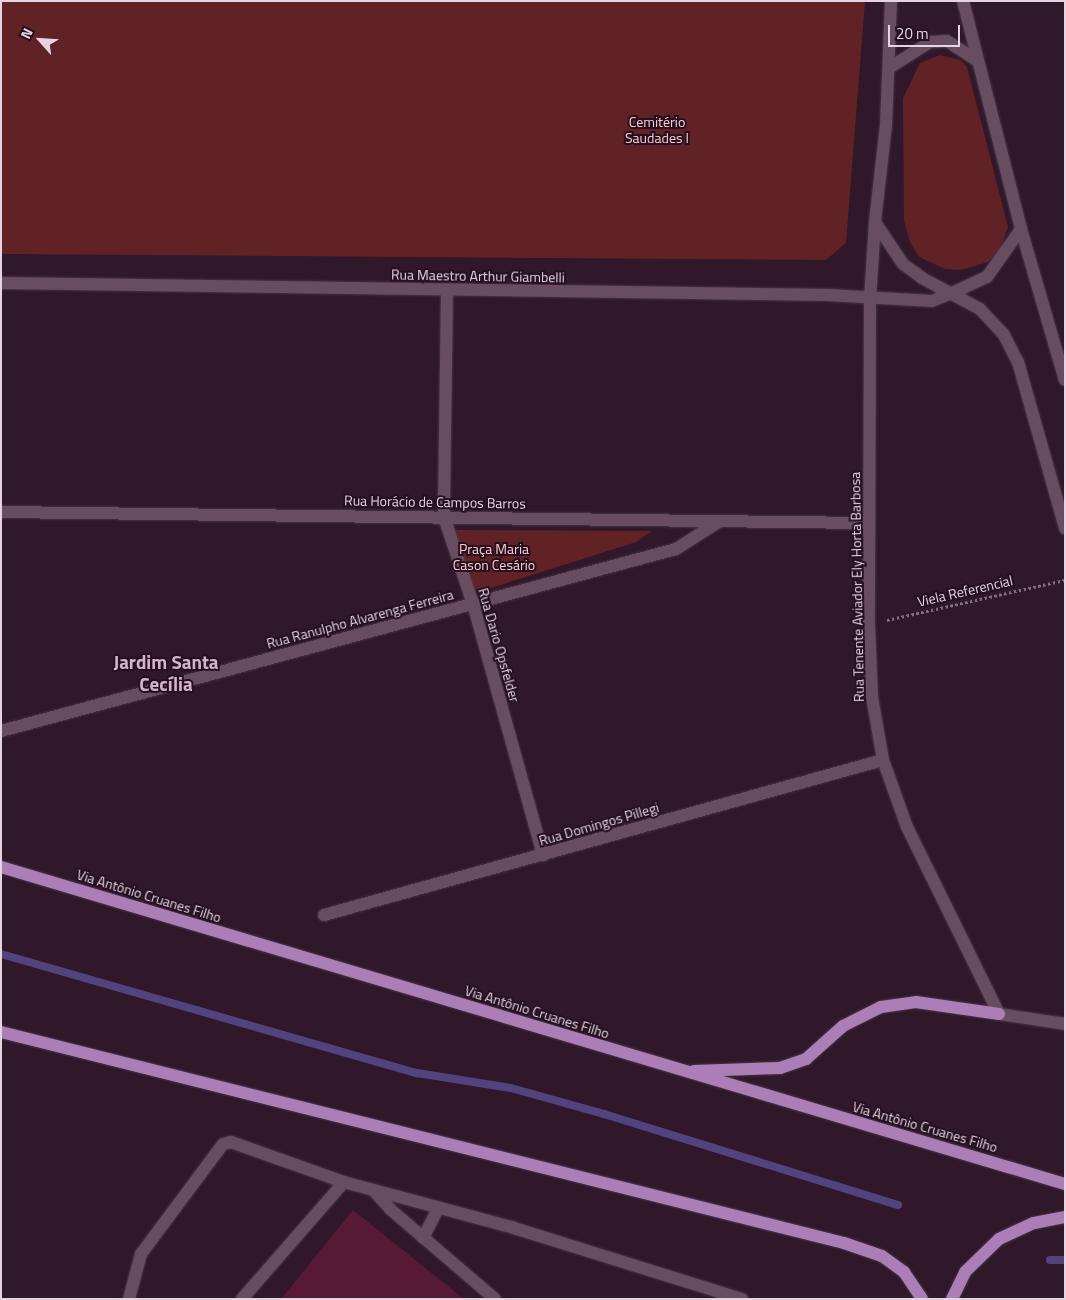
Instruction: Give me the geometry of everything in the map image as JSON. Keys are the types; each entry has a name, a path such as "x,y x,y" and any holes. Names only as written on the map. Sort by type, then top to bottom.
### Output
{"main road":[{"name":"Via Antônio Cruanes Filho","path":"1,867 681,1072 1065,1184"},
{"path":"681,1072 780,1068 806,1059 844,1026 881,1007 916,1002 999,1014"},
{"path":"1,1032 844,1242 882,1256 904,1272 922,1299"},
{"path":"952,1299 964,1272 999,1239 1034,1222 1065,1217"}],"street":[{"name":"Rua Tenente Aviador Ely Horta Barbosa","path":"891,1 886,125 874,222 870,299 869,522 872,697 882,760 907,827 999,1014"},
{"path":"963,1 1021,229 1065,380"},
{"path":"889,68 930,42 947,41 978,61"},
{"path":"874,222 904,264 922,278 980,309 1004,335 1018,362 1065,528"},
{"name":"Rua Maestro Arthur Giambelli","path":"1,283 447,291 828,295 870,299 932,301 987,277 1021,229"},
{"name":"Rua Dario Opsfelder","path":"447,291 444,517 473,604 543,856"},
{"name":"Rua Horácio de Campos Barros","path":"1,512 869,522"},
{"name":"Rua Ranulpho Alvarenga Ferreira","path":"1,731 676,549 720,521"},
{"name":"Rua Domingos Pillegi","path":"324,915 543,856 882,760"},
{"path":"999,1014 1065,1024"},
{"path":"129,1299 141,1254 222,1144 231,1142 344,1182 438,1208 742,1299"},
{"path":"242,1299 344,1182"},
{"path":"374,1190 423,1238 495,1299"},
{"path":"423,1238 438,1208"}],"path":[{"name":"Viela Referencial","path":"870,624 1065,580"}],"green space":[{"name":"Cemitério Saudades I","path":"1,1 865,1 846,243 826,260 1,254"},
{"path":"940,55 960,60 967,67 1008,227 1000,250 988,262 961,270 945,269 919,257 910,242 904,221 903,98 920,63"},
{"name":"Praça Maria Cason Cesário","path":"455,530 652,531 636,542 475,593"}],"building":[{"path":"353,1210 464,1299 281,1299"}],"waterway":[{"path":"1,954 417,1073 511,1088 604,1114 898,1205"},
{"path":"1050,1260 1065,1260"}],"district":[{"name":"Jardim Santa Cecília","path":"166,673"}]}
